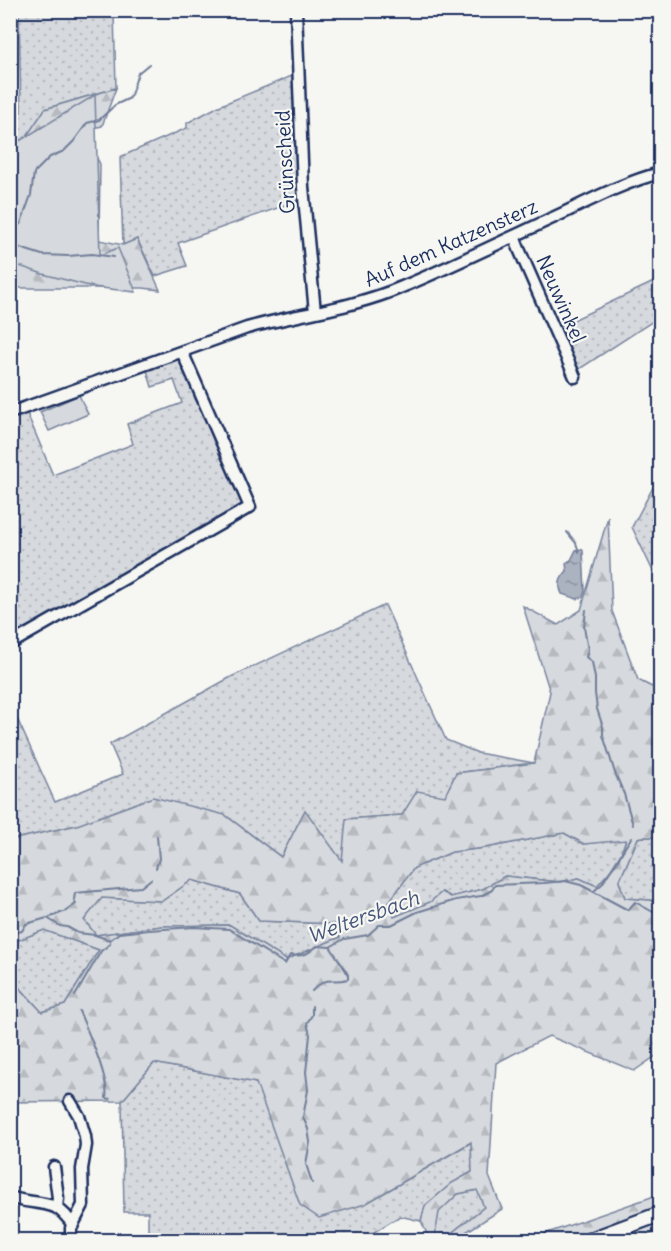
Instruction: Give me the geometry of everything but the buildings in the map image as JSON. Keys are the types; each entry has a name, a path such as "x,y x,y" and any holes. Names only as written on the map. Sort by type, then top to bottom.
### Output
{"main road":[{"path":"590,1240 660,1214"}],"street":[{"name":"Grünscheid","path":"296,10 303,187 315,312"},
{"name":"Auf dem Katzensterz","path":"10,413 247,328 375,298 494,246 620,186 660,173"},
{"name":"Neuwinkel","path":"514,236 576,377"},
{"path":"10,644 250,507 181,352"},
{"path":"70,1101 80,1116 86,1145 82,1169 83,1205 71,1228 71,1240"},
{"path":"54,1167 57,1209"},
{"path":"10,1197 53,1207 64,1214 73,1225"}],"green space":[{"path":"19,11 121,11 114,13 116,88 45,109 11,161 10,117 21,112"},
{"path":"294,75 300,200 178,243 187,266 155,276 137,239 123,245 120,157 187,128 187,123 219,106"},
{"path":"116,88 102,126 82,130 100,164 99,240 123,245 137,239 160,290 18,288 11,291 10,161 45,109"},
{"path":"95,95 100,255 118,248 136,292 93,287 11,263 11,146"},
{"path":"660,279 660,327 656,319 578,370 556,328"},
{"path":"180,355 244,505 11,638 11,417 26,411 53,475 133,444 127,424 182,403 174,380 152,387 146,367"},
{"path":"79,395 88,414 49,431 40,412"},
{"path":"660,474 660,586 632,527"},
{"path":"608,517 612,611 638,680 654,688 660,682 660,837 638,838 619,882 625,898 660,901 660,1053 634,1071 549,1036 496,1063 489,1176 502,1209 456,1240 430,1240 421,1221 425,1206 452,1183 472,1172 471,1142 365,1204 319,1218 300,1205 256,1083 154,1063 122,1101 11,1102 10,984 14,982 42,1012 65,1005 99,950 44,930 11,943 11,840 77,825 153,797 225,815 281,857 305,810 342,861 346,819 402,815 417,791 445,796 456,773 534,763 550,692 523,606 558,625 581,610","holes":["564,833 584,844 626,840 618,862 597,886 579,878 560,882 505,876 483,889 451,897 442,892 430,902 394,917 388,903 414,868 452,852","192,880 240,894 259,921 335,924 340,937 286,960 230,925 162,926 96,935 84,920 102,898 162,901","477,1190 484,1207 449,1235 435,1236 439,1212 458,1194"]},
{"path":"385,605 446,740 478,753 534,763 456,773 445,796 402,815 347,819 342,862 305,811 281,857 225,815 77,825 11,840 10,703 55,802 123,774 110,744 231,677"},
{"path":"564,833 584,844 626,839 618,862 597,886 579,878 560,882 505,876 483,889 451,897 442,892 431,902 394,917 388,903 414,868 452,852"},
{"path":"660,837 660,901 625,898 619,882 638,838"},
{"path":"192,880 240,894 259,921 336,924 340,937 286,960 230,925 162,926 96,935 84,920 101,898 162,901"},
{"path":"44,930 99,950 65,1005 42,1012 15,982 11,984 11,943"},
{"path":"154,1063 257,1083 300,1204 365,1204 472,1142 472,1172 452,1183 425,1206 421,1221 400,1216 366,1237 367,1240 148,1240 148,1212 124,1212 122,1101"},
{"path":"478,1190 484,1207 449,1235 434,1236 439,1211 458,1194"},
{"path":"660,1194 660,1231 635,1240 527,1240"}],"water":[{"path":"582,549 585,591 583,597 577,599 562,594 560,585 567,571 566,563 571,560 576,550"}],"waterway":[{"path":"10,234 21,223 31,195 34,173 50,157 64,151 87,123 99,120 115,105 130,98 138,73 149,64"},
{"path":"10,238 20,248 42,255 92,254 114,257"},
{"path":"567,532 576,543 579,552"},
{"path":"586,610 584,627 588,650 586,657 592,662 597,709 603,735 633,825"},
{"path":"156,868 159,859 157,836"},
{"path":"594,891 602,884 631,838"},
{"path":"48,918 76,904 75,893 141,887 151,879"},
{"name":"Weltersbach","path":"10,934 22,931 26,924 47,918 78,933 110,940 119,933 149,930 194,927 229,929 285,964 290,955 302,955 317,946 330,947 344,939 368,935 379,925 391,925 417,912 456,900 481,896 492,890 495,885 565,881 581,885 628,910 635,902 653,912 660,909"},
{"path":"75,996 101,951 110,944 110,940"},
{"path":"312,991 326,981 348,979 346,971 331,948"},
{"path":"312,1006 312,1015 307,1023 310,1035 306,1072 308,1090 303,1117 310,1142 306,1164 312,1183"},
{"path":"79,1011 105,1079 106,1098 110,1099"}]}
